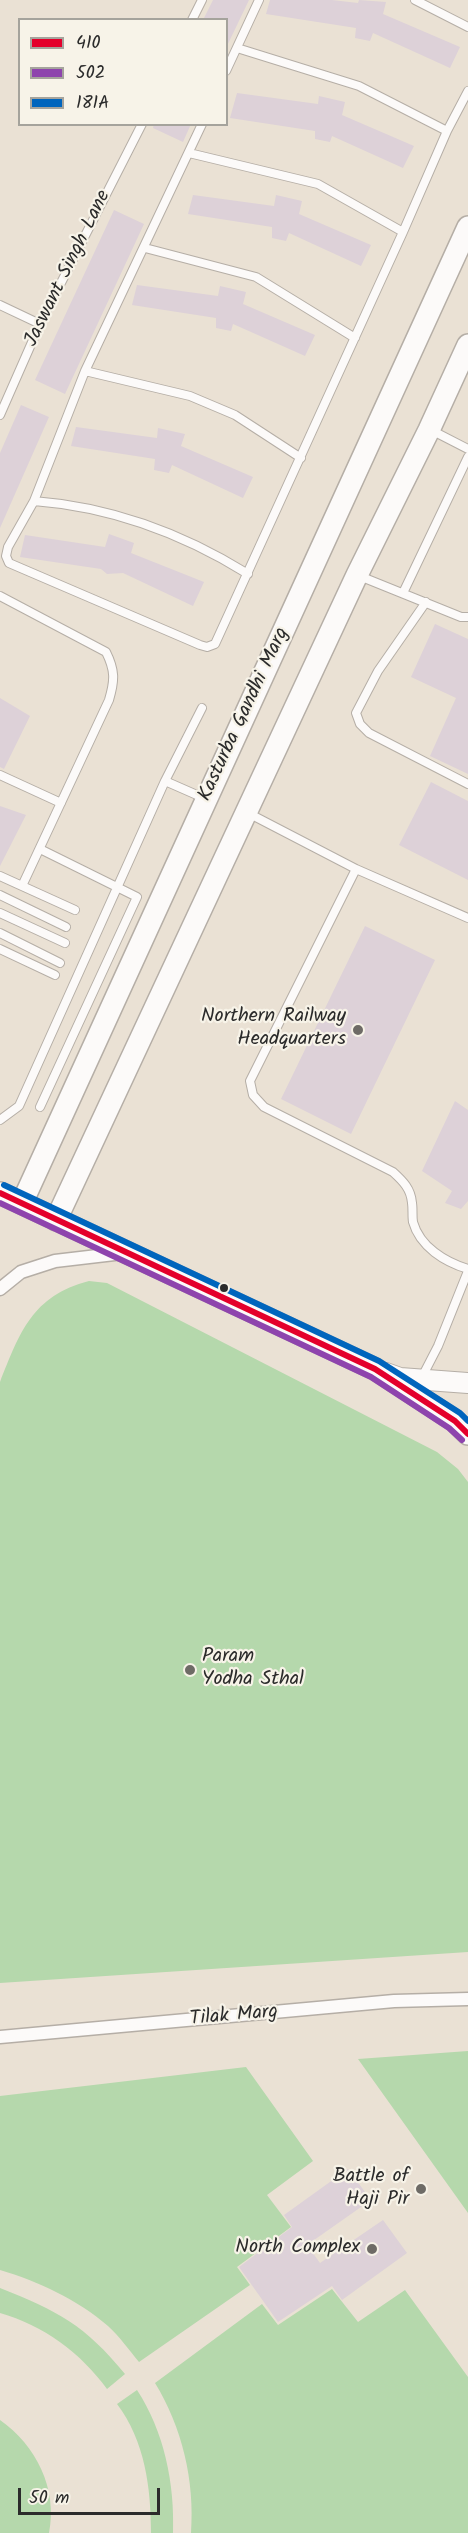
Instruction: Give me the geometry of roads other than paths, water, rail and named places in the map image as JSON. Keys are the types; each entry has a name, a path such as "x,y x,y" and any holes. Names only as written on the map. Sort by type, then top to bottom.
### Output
{"main road":[{"name":"Kasturba Gandhi Marg","path":"22,1203 468,227"},
{"path":"56,1220 357,575 429,430 468,345"},
{"path":"0,1193 375,1369 454,1421 468,1434"}],"street":[{"path":"0,1289 21,1272 55,1261 126,1253"},
{"path":"375,1369 400,1378 468,1383"},
{"name":"Tilak Marg","path":"0,2037 394,2001 468,1999"}],"lane":[{"path":"193,18 202,0"},
{"path":"228,67 259,0"},
{"path":"414,0 468,27"},
{"path":"237,48 359,86 447,131"},
{"path":"201,126 86,371 34,501 8,547 6,556 9,563 207,647 215,644 248,574 404,232 447,131 468,91"},
{"name":"Jaswant Singh Lane","path":"0,415 40,324 141,126"},
{"path":"189,153 318,184 404,232"},
{"path":"145,248 256,277 355,338"},
{"path":"0,305 40,324"},
{"path":"86,371 190,396 235,415 301,458"},
{"path":"429,430 468,449"},
{"path":"402,593 468,457"},
{"path":"34,501 133,519 172,533 248,574"},
{"path":"357,575 468,617"},
{"path":"0,596 106,652 113,666 115,679 109,700 22,886"},
{"path":"426,602 378,670 356,713 360,724 369,733 468,784"},
{"path":"0,1120 19,1106 165,781 202,708"},
{"path":"0,775 61,803"},
{"path":"165,781 207,799"},
{"path":"247,812 356,868 468,918"},
{"path":"40,849 136,897 40,1107"},
{"path":"356,868 250,1081 253,1095 264,1107 393,1172 406,1184 412,1200 413,1222 424,1243 448,1263 468,1270 438,1346 421,1380"},
{"path":"0,876 75,910"},
{"path":"0,895 66,927"},
{"path":"0,913 65,943"},
{"path":"0,933 60,963"},
{"path":"0,949 55,975"}],"place":[{"name":"Northern Railway Headquarters","path":"358,1030"},
{"name":"Param Yodha Sthal","path":"190,1670"},
{"name":"Battle of Haji Pir","path":"421,2189"},
{"name":"North Complex","path":"372,2249"}]}
